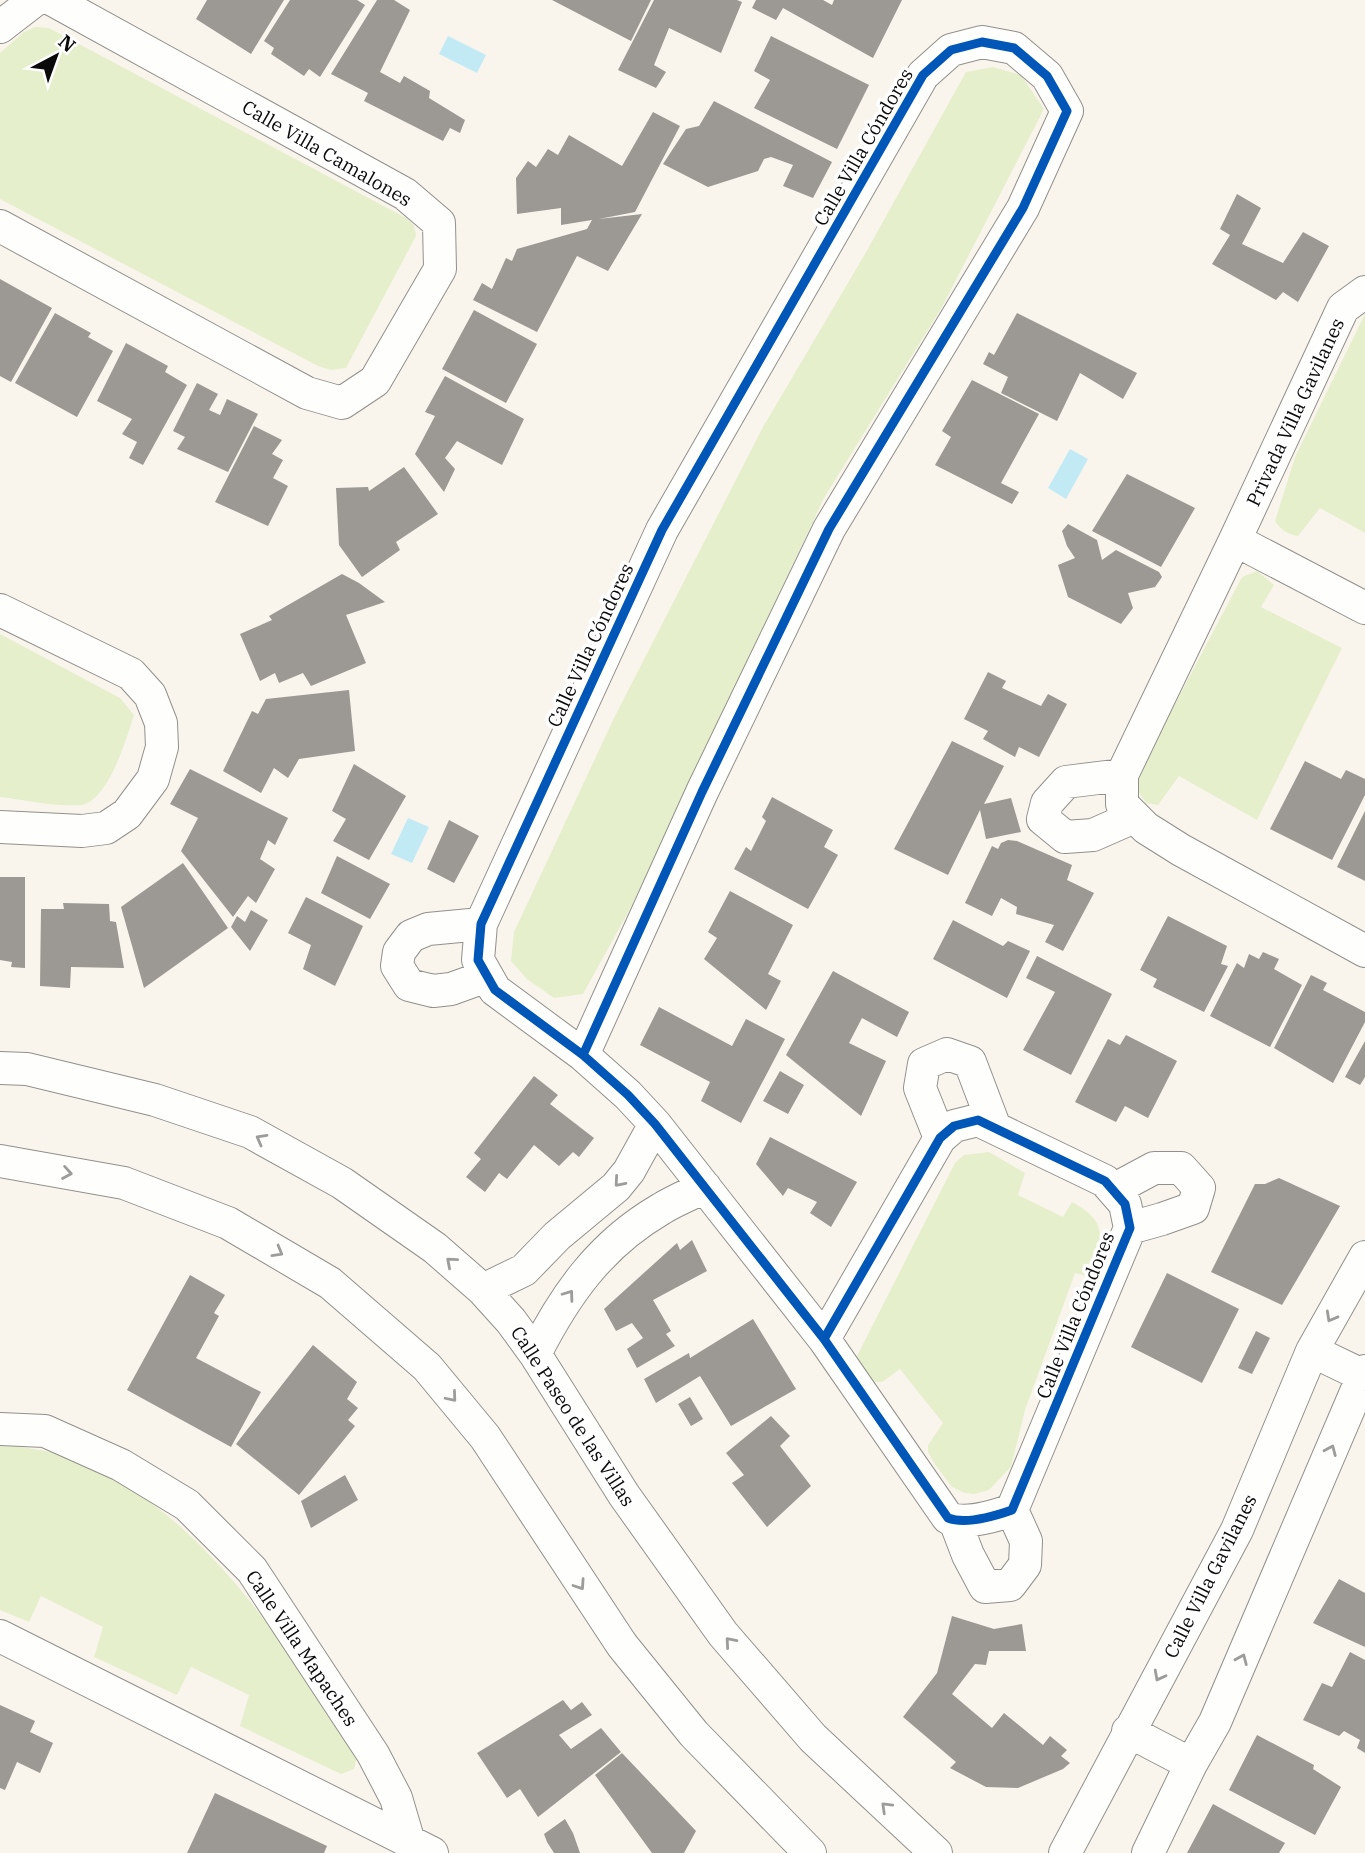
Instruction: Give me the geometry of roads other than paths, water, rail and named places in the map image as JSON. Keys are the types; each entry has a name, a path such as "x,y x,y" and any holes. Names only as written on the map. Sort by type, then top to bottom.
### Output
{"street":[{"path":"0,27 35,0"},
{"name":"Calle Villa Camalones","path":"0,226 307,393 342,403 374,381 440,269 439,223 405,194 53,0"},
{"name":"Calle Villa Cóndores","path":"583,1055 702,792 829,530 1023,208 1067,111 1047,76 1014,48 982,42 951,50 923,75 662,530 481,924 478,960 495,990 583,1055 628,1095 655,1124 824,1339 948,1518 955,1521 968,1555 985,1587 1010,1585 1025,1565 1026,1541 1012,1510 1130,1227 1125,1204 1113,1189 1154,1168 1181,1168 1199,1188 1193,1208 1130,1227"},
{"name":"Privada Villa Gavilanes","path":"1122,775 1343,308 1365,292"},
{"path":"1235,540 1365,608"},
{"path":"0,610 131,674 150,695 161,723 162,747 153,779 127,814 106,828 82,831 0,827"},
{"path":"1134,817 1093,835 1065,838 1043,820 1047,803 1066,782 1122,775 1122,804 1146,828 1365,951"},
{"path":"481,924 428,929 411,936 399,952 397,966 409,985 433,991 451,989 487,976"},
{"path":"940,1138 920,1088 924,1064 947,1054 970,1062 995,1128"},
{"name":"Calle Paseo de las Villas","path":"0,1069 27,1069 155,1100 250,1132 342,1183 435,1248 483,1290 535,1354 624,1494 723,1634 813,1738 936,1853"},
{"path":"824,1339 940,1138 954,1126 978,1120 1105,1181 1113,1189"},
{"path":"483,1290 524,1270 557,1236 593,1209 616,1187 629,1171 655,1124"},
{"path":"0,1161 124,1183 228,1223 330,1283 427,1367 485,1437 570,1570 622,1645 694,1734 810,1853"},
{"path":"535,1354 557,1311 586,1272 620,1238 660,1209 705,1187"},
{"path":"593,1209 620,1238"},
{"name":"Calle Villa Gavilanes","path":"1065,1853 1237,1530 1312,1352 1365,1257"},
{"path":"1148,1853 1215,1721 1364,1373 1312,1352"},
{"name":"Calle Villa Mapaches","path":"0,1429 45,1431 121,1465 187,1505 252,1570 373,1754 420,1847"},
{"path":"955,1521 988,1517 1012,1510"},
{"name":"Calle Villa Mapaches","path":"0,1636 420,1847"},
{"path":"1128,1731 1191,1764"}],"water":[{"path":"448,36 486,55 477,73 439,54"},
{"path":"1070,449 1088,459 1066,499 1048,488"},
{"path":"408,818 429,827 412,863 391,854"}]}
